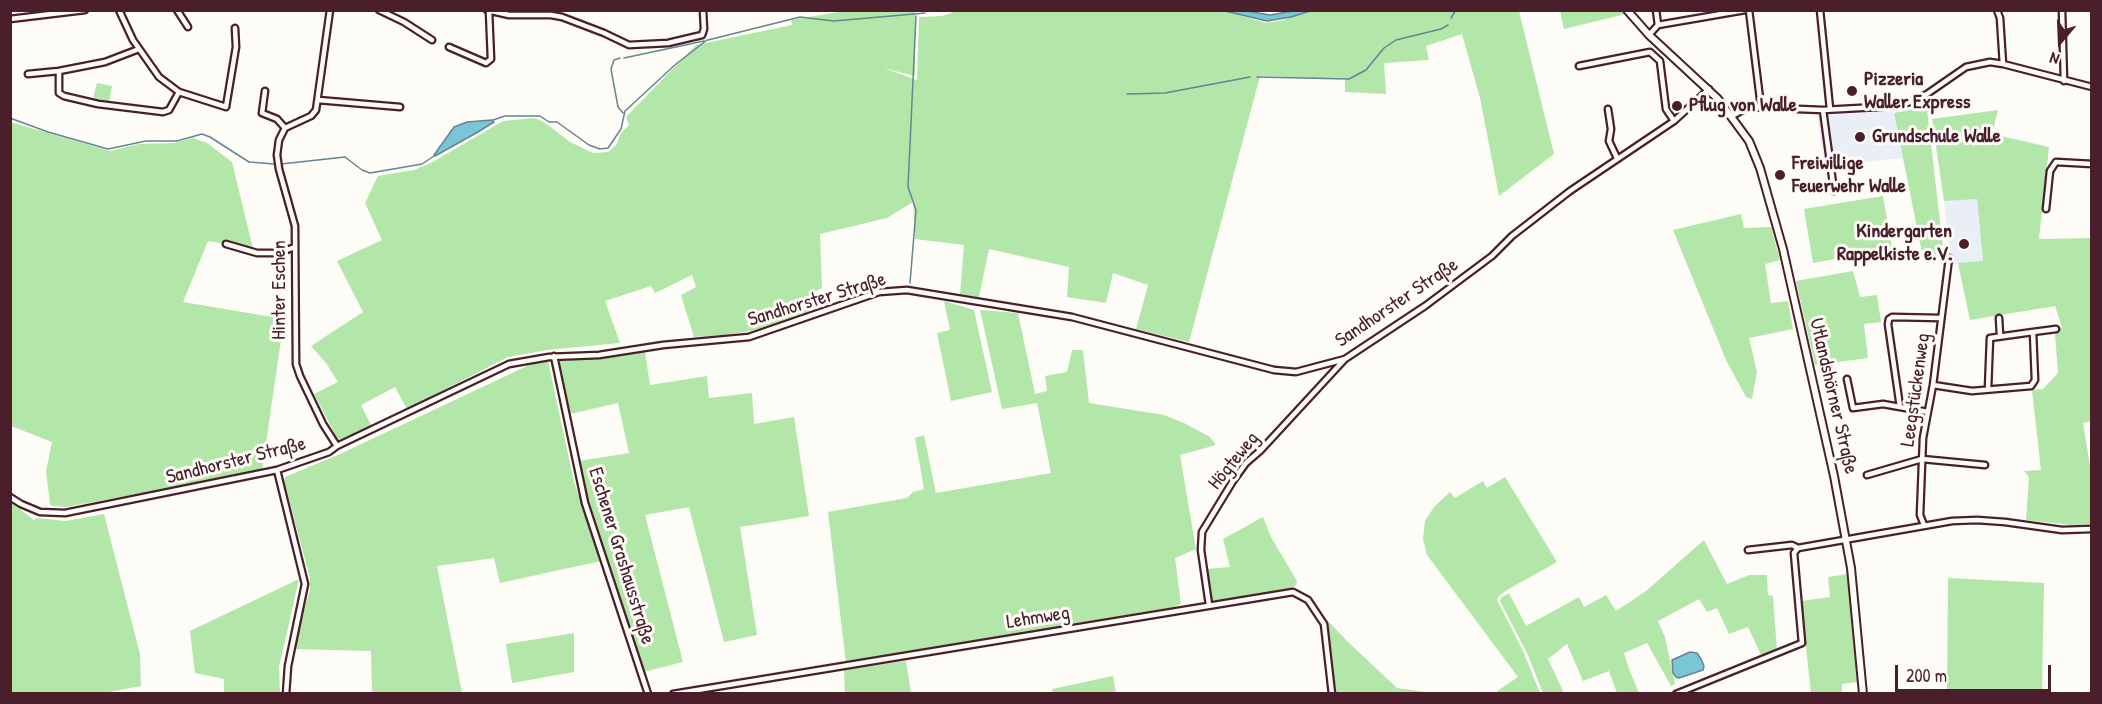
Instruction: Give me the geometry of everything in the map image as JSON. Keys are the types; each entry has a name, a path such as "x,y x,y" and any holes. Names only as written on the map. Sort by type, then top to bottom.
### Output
{"street":[{"path":"21,10 25,18"},
{"path":"119,10 140,49 159,77 179,92 226,107 236,46 235,28"},
{"path":"177,10 188,27"},
{"path":"265,91 262,113 277,119 285,128 312,116 318,100 330,10"},
{"path":"379,10 404,22 432,40"},
{"path":"449,47 486,63 491,59 488,11 509,15 562,17 629,45 668,43 702,35 703,10"},
{"name":"Utlandshörner Straße","path":"1627,10 1649,34 1709,89 1732,116 1755,154 1768,192 1832,465 1855,594 1863,693"},
{"path":"1656,10 1658,25"},
{"path":"1649,34 1658,25 1747,10 1761,107"},
{"path":"1820,10 1830,109"},
{"path":"1997,10 2000,18 2003,64"},
{"path":"2062,10 2064,81"},
{"path":"10,19 84,11"},
{"path":"28,74 59,72 105,62 140,49"},
{"path":"1579,66 1650,52 1660,61 1666,109 1674,121"},
{"path":"456,56 467,55"},
{"path":"1732,116 1748,107 1823,110 1896,106 1930,92 1966,67 1990,62 2091,87"},
{"path":"59,72 60,93 98,104 162,112 169,110 179,92"},
{"name":"Sandhorster Straße","path":"10,497 40,512 65,513 277,470 329,452 337,446 509,364 554,356 599,355 663,345 749,337 879,292 907,290 1072,317 1274,370 1296,372 1345,359 1425,306 1492,256 1512,236 1570,191 1674,121 1709,89"},
{"path":"318,100 400,107"},
{"path":"1608,110 1611,129 1608,141 1617,158"},
{"path":"1823,110 1834,191"},
{"name":"Hinter Eschen","path":"285,128 279,140 277,155 295,226 296,363 323,424 337,446"},
{"path":"2046,209 2050,171 2056,162 2091,165"},
{"path":"226,244 250,252 265,253 278,253 295,247"},
{"name":"Leegstückenweg","path":"1924,525 1920,515 1923,438 1933,385 1949,258"},
{"path":"1900,407 1889,319 1892,317 1941,318"},
{"path":"1999,318 2000,335"},
{"path":"1988,389 1989,340 1992,336 2056,329"},
{"path":"1933,385 1962,390 2027,388 2035,383 2033,332"},
{"name":"Eschener Grashausstraße","path":"554,356 585,503 648,693"},
{"name":"Högteweg","path":"1209,605 1201,550 1202,532 1246,463 1345,359"},
{"path":"1847,379 1852,408 1883,404 1928,412"},
{"path":"1867,475 1922,459 1985,465"},
{"path":"277,470 305,584 288,666 286,693"},
{"path":"1748,550 1792,545 1798,548 1952,521 1977,520 2062,530 2091,529"},
{"path":"1676,693 1802,643 1794,553 1798,548"},
{"name":"Lehmweg","path":"673,693 1293,592 1304,596 1324,624 1332,693"}],"shaded area":[{"name":"Grundschule Walle","path":"1893,111 1903,158 1825,166 1817,116"},
{"path":"1977,198 1983,262 1951,264 1944,201"}],"green space":[{"path":"1222,10 1266,23 1284,20 1309,10 1519,11 1554,154 1499,196 1480,98 1462,34 1426,46 1429,60 1384,63 1386,94 1345,92 1345,79 1260,76 1189,342 1136,329 1148,285 1113,273 1106,303 1067,297 1069,267 989,249 979,297 960,294 964,245 915,239 913,202 887,218 820,234 822,288 816,291 816,304 808,312 764,329 694,337 681,295 696,287 692,275 655,293 651,286 605,301 620,343 547,350 508,357 407,409 395,387 361,405 372,427 338,440 314,394 338,382 326,363 311,346 363,312 337,261 382,240 365,203 378,176 414,170 431,163 503,121 534,118 544,122 570,142 593,153 608,152 616,145 621,133 629,125 626,117 696,45 792,25 791,20 844,11 915,11 915,76 883,68 917,80 919,17 942,16 956,11"},
{"path":"1560,11 1622,11 1626,14 1564,29"},
{"path":"97,83 112,86 109,102 93,99"},
{"path":"1924,104 1927,109 1944,256 1942,259 1923,258 1894,113 1914,109"},
{"path":"1998,110 1992,134 2049,147 2039,239 2091,238 2092,421 2083,423 2091,472 2091,524 2072,525 2026,520 2029,477 2024,471 2041,470 2032,390 2043,389 2058,373 2055,334 2062,327 2055,306 1970,320 1958,263 1983,261 1977,199 1944,201 1932,119"},
{"path":"10,122 110,151 139,144 174,143 193,138 207,143 232,162 253,249 208,241 183,302 284,319 262,471 66,507 50,504 46,471 52,442 11,426"},
{"path":"1880,179 1894,181 1893,191 1878,189"},
{"path":"1883,196 1892,249 1813,263 1804,209"},
{"path":"1741,214 1744,228 1771,227 1780,260 1765,264 1771,303 1788,301 1793,329 1749,338 1757,372 1752,399 1746,397 1726,360 1673,230"},
{"path":"1853,271 1860,297 1877,295 1881,322 1864,324 1868,358 1815,365 1796,281"},
{"path":"944,301 974,310 992,392 951,401 937,333 950,330"},
{"path":"980,310 1018,313 1035,394 1047,391 1045,376 1067,372 1072,350 1083,350 1089,403 1164,415 1210,437 1216,445 1180,455 1196,549 1175,558 1181,604 846,663 828,512 907,498 913,492 924,489 915,438 924,435 936,493 1051,473 1037,403 1002,409"},
{"path":"645,352 650,385 707,376 709,398 752,393 754,424 794,417 809,516 740,527 757,635 724,642 689,507 645,515 683,662 643,672 587,501 579,461 629,453 618,403 570,414 557,361"},
{"path":"542,359 548,361 574,482 601,561 500,583 494,558 437,566 462,693 372,693 371,651 293,649 310,590 310,578 284,481 285,477 340,454"},
{"path":"1505,477 1557,562 1507,590 1497,600 1523,651 1540,693 1498,693 1497,691 1518,677 1427,555 1423,539 1425,521 1434,507 1450,492 1455,498 1483,481 1487,488"},
{"path":"11,502 35,521 35,518 66,521 104,514 140,654 141,686 104,693 11,693"},
{"path":"1263,517 1271,537 1297,581 1296,585 1288,590 1211,601 1206,569 1230,567 1223,539"},
{"path":"1704,540 1727,584 1749,575 1767,575 1768,595 1773,596 1777,651 1762,657 1748,627 1729,634 1717,608 1707,612 1699,599 1658,621 1665,637 1675,684 1671,686 1647,643 1624,653 1639,693 1617,693 1609,671 1583,681 1567,644 1548,659 1564,693 1543,693 1528,655 1500,601 1502,597 1509,593 1526,626 1579,597 1584,607 1606,595 1616,611 1646,591"},
{"path":"1848,574 1858,682 1842,684 1842,693 1811,693 1801,601 1830,597 1828,577"},
{"path":"1948,578 2044,583 2042,693 1947,693"},
{"path":"299,579 279,667 280,693 224,693 224,679 195,673 190,631"},
{"path":"1326,622 1329,622 1397,688 1433,693 1333,693"},
{"path":"574,633 574,672 512,683 506,644"},
{"path":"906,661 911,693 845,693 844,670"},
{"path":"1113,676 1116,693 1053,693 1052,689"}],"water":[{"path":"1225,11 1247,11 1270,15 1310,11 1267,21"},
{"path":"492,120 494,122 478,132 434,155 454,127 467,122"},
{"path":"1690,652 1697,653 1704,666 1703,670 1676,677 1673,673 1672,660"}],"waterway":[{"path":"1451,18 1456,10"},
{"path":"708,40 800,17 834,21 925,13"},
{"path":"910,283 916,210 908,187 916,16"},
{"path":"1257,77 1349,79 1366,70 1384,48 1396,40 1441,29 1448,25"},
{"path":"493,120 505,116 540,116 549,122 557,122 589,145 600,149 608,148 621,129 625,111 676,64 707,40"},
{"path":"624,58 704,41"},
{"path":"620,58 614,60 611,69 618,107 623,113"},
{"path":"1127,94 1165,93 1250,77"},
{"path":"10,118 48,132 108,149 146,141 177,141 202,134 249,162 274,164"},
{"path":"281,164 345,157 370,173 422,164 434,156"}],"place":[{"name":"Pizzeria Waller Express","path":"1852,91"},
{"name":"Pflug von Walle","path":"1677,106"},
{"name":"Grundschule Walle","path":"1860,137"},
{"name":"Freiwillige Feuerwehr Walle","path":"1780,175"},
{"name":"Kindergarten Rappelkiste e.V.","path":"1964,244"}]}
